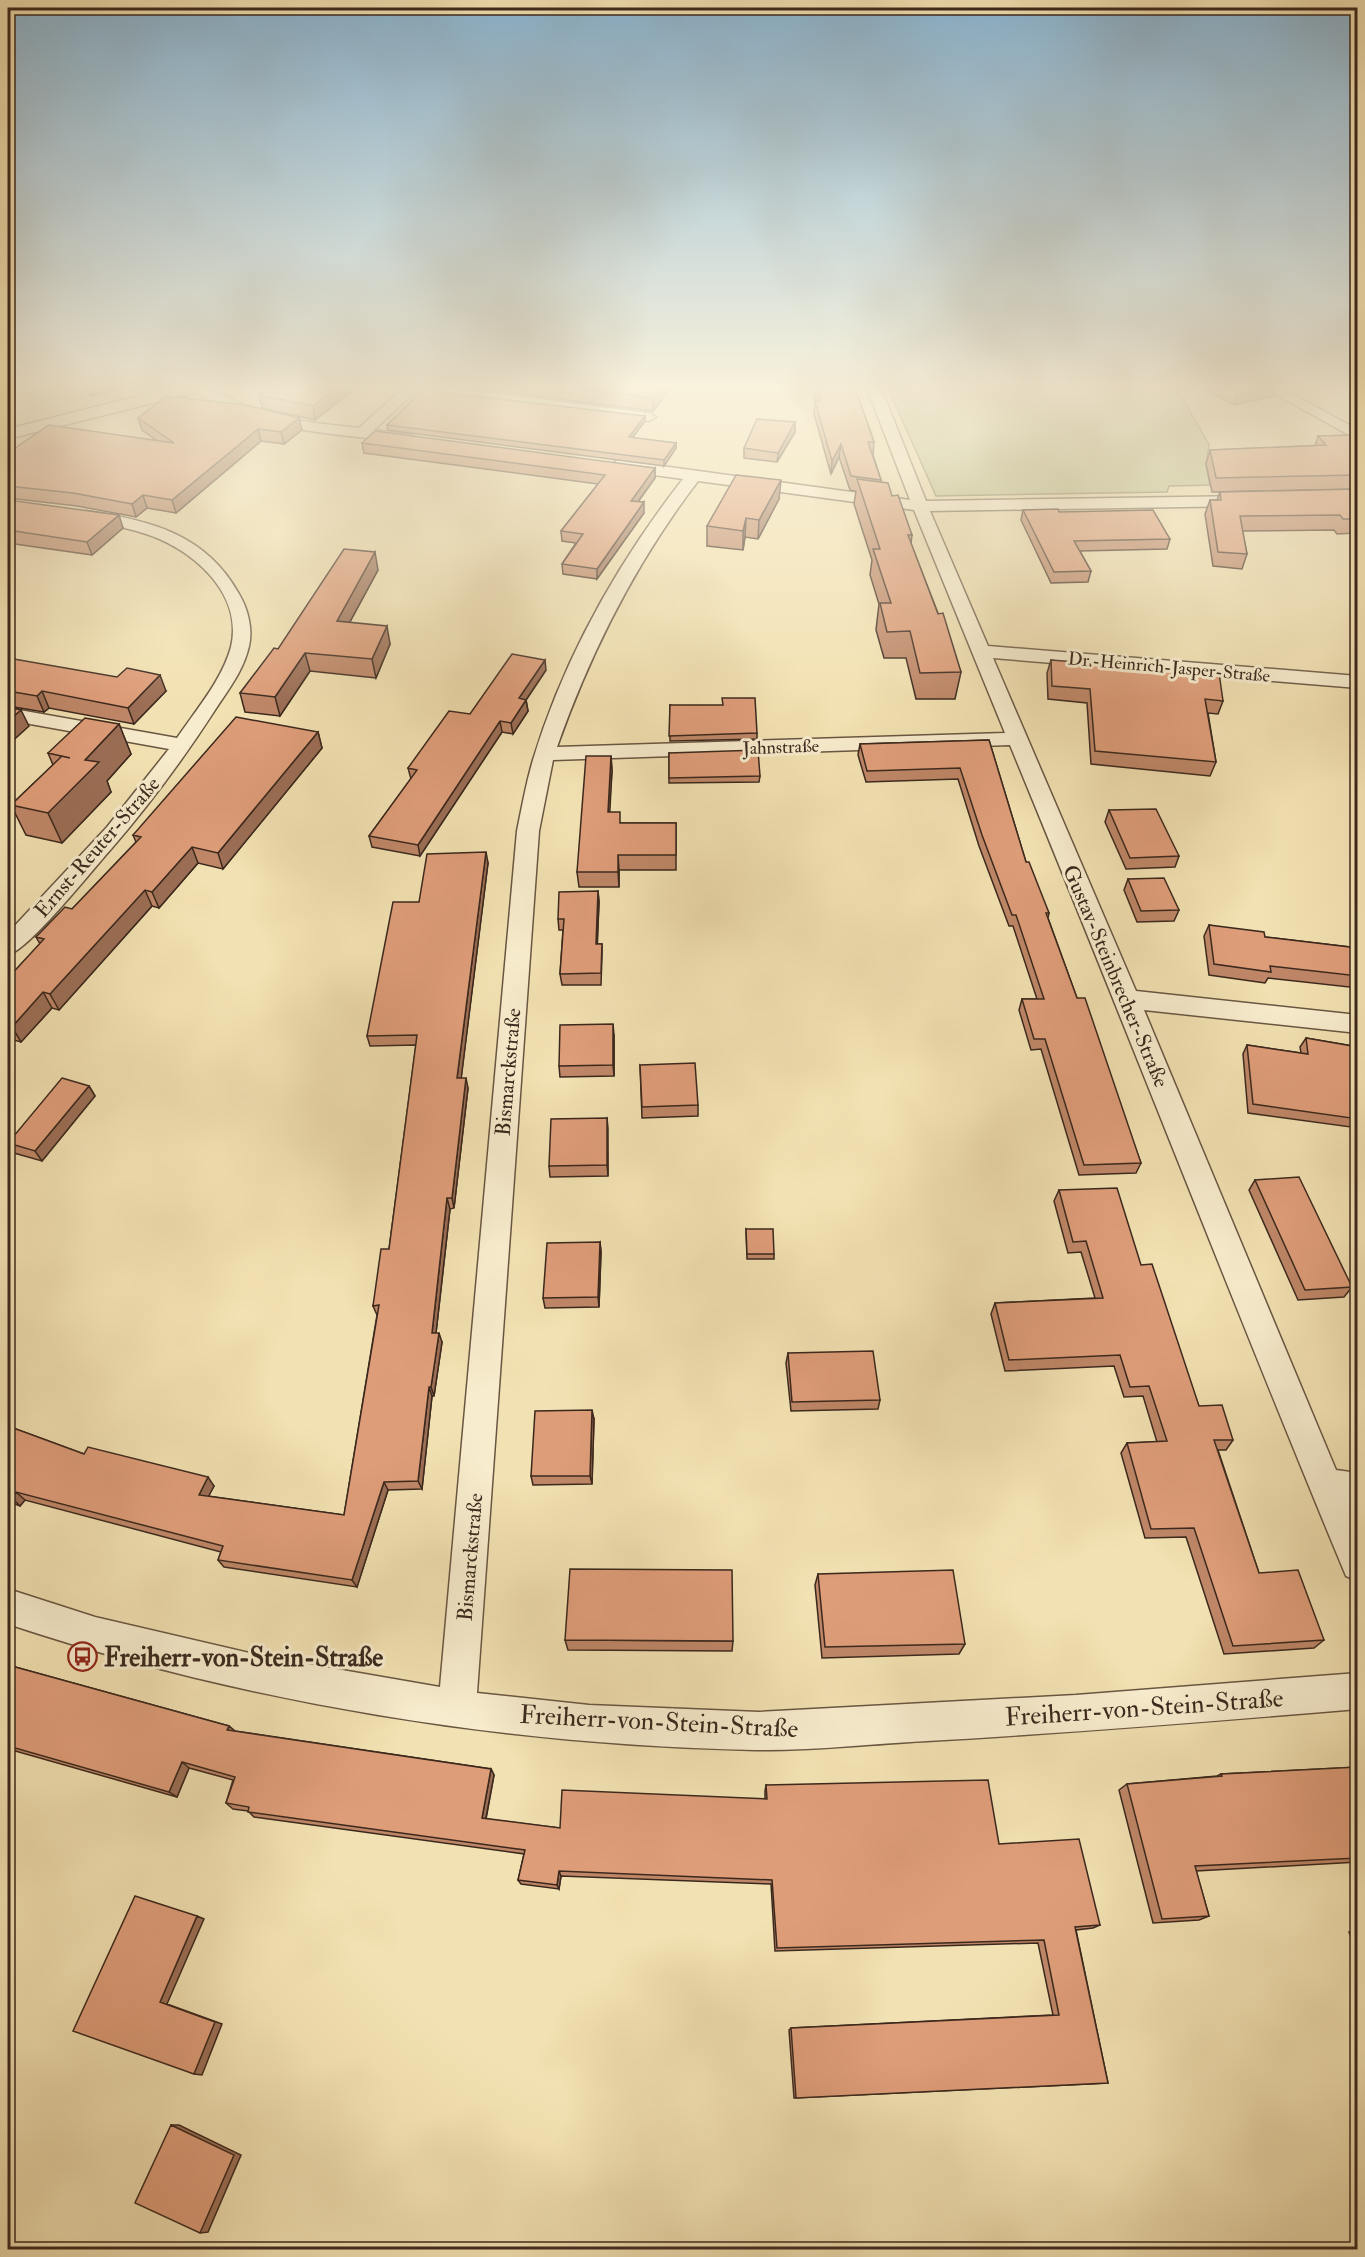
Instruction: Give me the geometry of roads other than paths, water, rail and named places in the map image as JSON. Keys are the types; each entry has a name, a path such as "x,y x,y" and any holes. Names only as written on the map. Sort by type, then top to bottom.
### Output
{"street":[{"name":"Bismarckstraße","path":"458,1709 528,831 545,754 582,658 612,602 664,515 680,493"},
{"path":"828,493 920,506 1268,500"},
{"name":"Gustav-Steinbrecher-Straße","path":"915,493 1016,739 1127,999 1323,1484 1358,1564"},
{"name":"Ernst-Reuter-Straße","path":"8,947 106,840 183,745 226,677 240,645 240,615 223,576 191,548 126,522 66,513"},
{"name":"Dr.-Heinrich-Jasper-Straße","path":"981,651 1358,682"},
{"path":"8,714 183,745"},
{"name":"Jahnstraße","path":"545,754 1016,739"},
{"path":"1127,999 1358,1024"},
{"path":"1323,1484 1358,1489"},
{"name":"Freiherr-von-Stein-Straße","path":"8,1607 95,1635 267,1675 458,1709 589,1724 759,1731 1076,1714 1358,1691"}],"place":[{"name":"Freiherr-von-Stein-Straße","path":"83,1657"}]}
